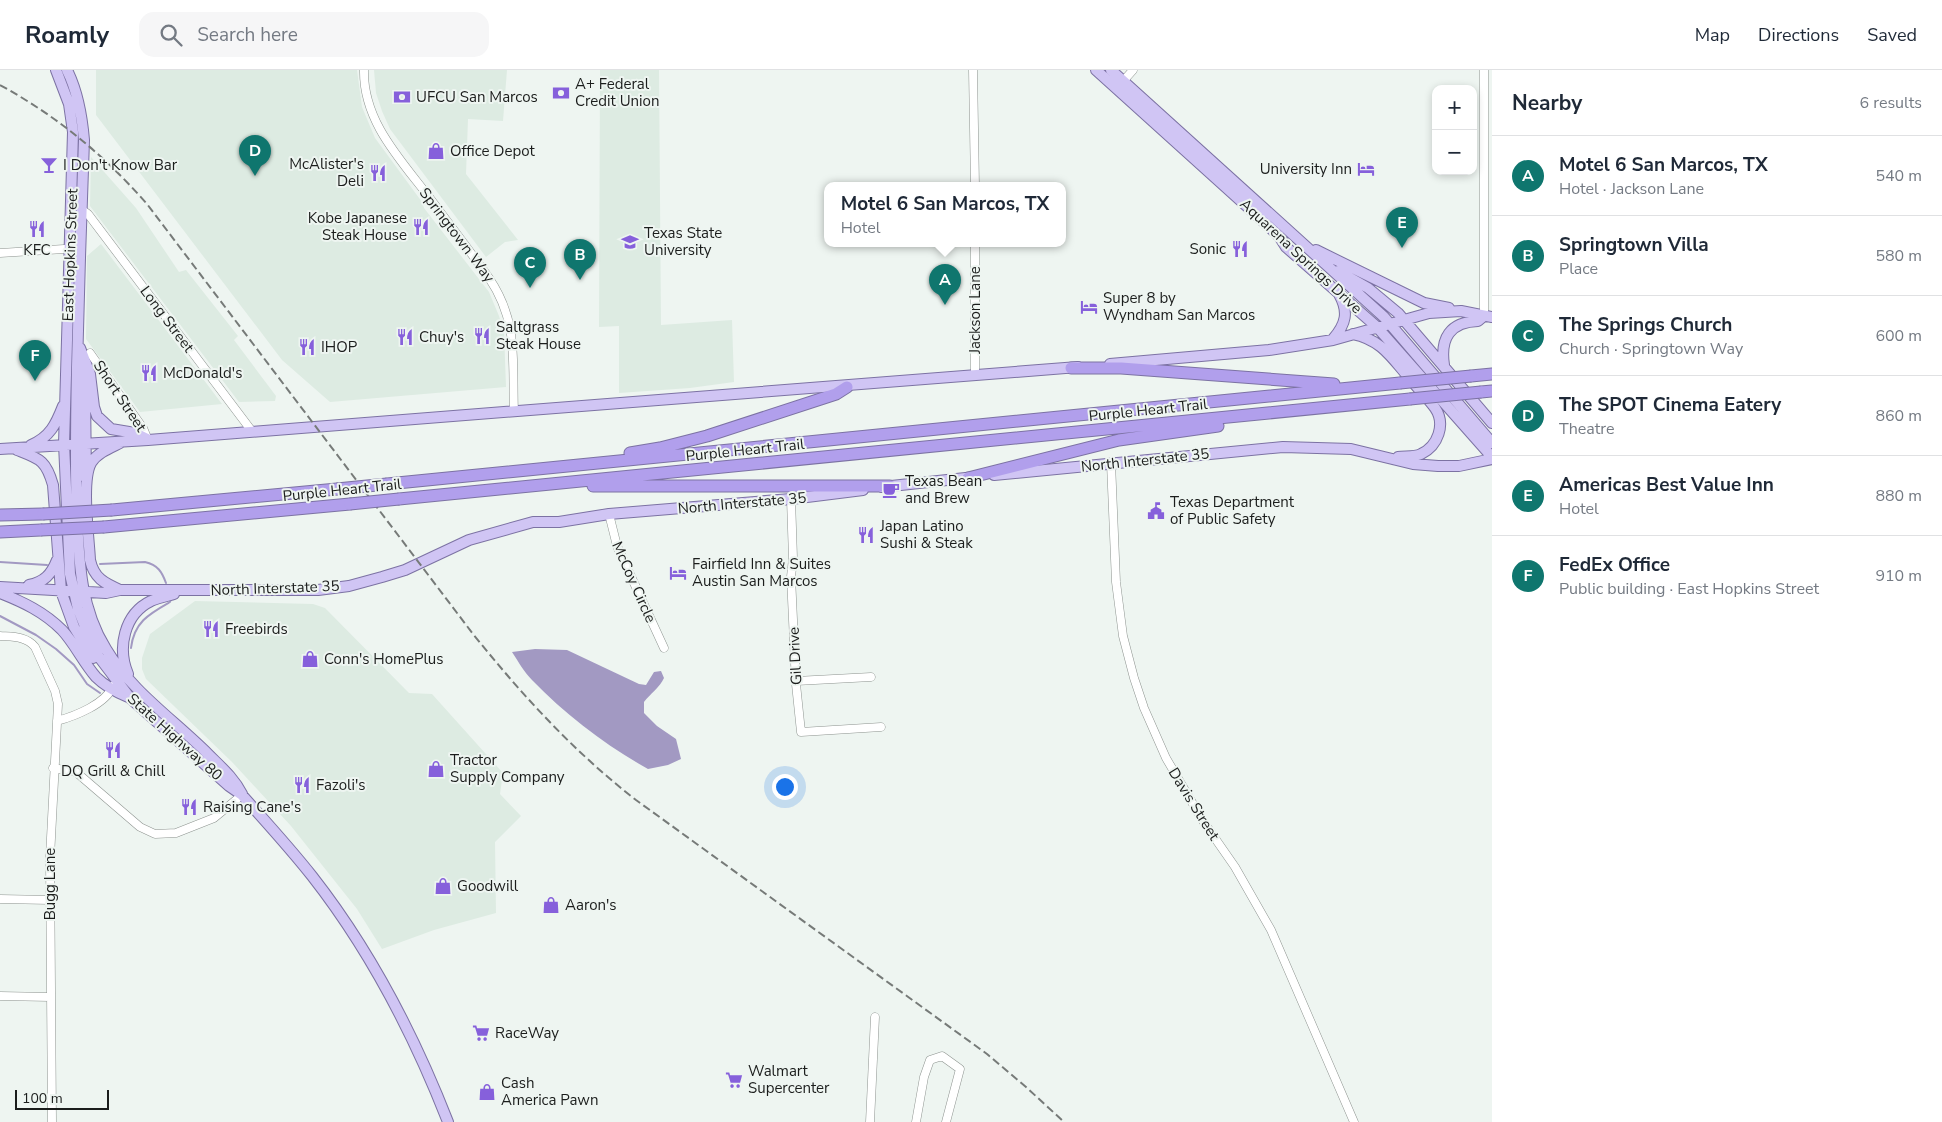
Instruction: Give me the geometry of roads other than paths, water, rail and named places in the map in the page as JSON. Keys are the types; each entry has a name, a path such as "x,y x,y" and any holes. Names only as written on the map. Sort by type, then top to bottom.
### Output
{"highway":[{"path":"1071,368 1120,368 1321,384 1378,385"},
{"name":"Purple Heart Trail","path":"0,515 112,510 337,489 1492,374"},
{"path":"504,472 586,457 642,451 682,443 836,394 848,387"},
{"name":"Purple Heart Trail","path":"0,532 104,527 551,485 1486,391"},
{"path":"968,478 1119,440 1388,401"},
{"path":"551,485 622,488 890,486"}],"main road":[{"name":"East Hopkins Street","path":"56,70 66,92 72,121 77,365"},
{"name":"East Hopkins Street","path":"64,444 69,282 81,210 84,140 76,93 67,70"},
{"path":"72,70 76,82 76,93"},
{"name":"Aquarena Springs Drive","path":"1096,70 1120,85 1177,129 1389,323 1492,443"},
{"name":"Aquarena Springs Drive","path":"1111,70 1134,105 1279,236 1286,247 1377,327 1492,458"},
{"path":"1134,105 1140,104 1169,130 1177,129"},
{"path":"1279,236 1308,256 1368,288 1403,319 1492,423"},
{"path":"1300,241 1324,255 1424,303 1488,317"},
{"path":"69,282 74,300 73,340 77,365 85,390 80,443 86,479 90,560 93,570 104,583 120,590"},
{"path":"1333,340 1344,324 1346,312 1343,300 1338,293"},
{"path":"0,449 148,440 251,430 848,387 1269,350 1333,340 1429,313 1461,311"},
{"path":"1444,365 1442,356 1448,335 1457,325 1488,317"},
{"path":"1353,334 1367,337 1380,344 1436,409 1440,424 1438,435 1432,446 1420,455 1390,458"},
{"path":"78,343 90,374 97,416 111,429 135,433 148,440"},
{"path":"19,448 38,441 51,430 56,424 66,398"},
{"path":"86,479 91,464 96,457 123,441"},
{"name":"State Highway 80","path":"80,443 78,610 92,644 114,685 229,786 242,795 312,876 360,946 400,1015 448,1122"},
{"name":"State Highway 80","path":"64,444 70,574 105,648 132,684 236,781 242,795"},
{"name":"North Interstate 35","path":"0,587 106,593 120,590 318,590 349,586 405,570 469,540 533,522 559,522 610,514 791,499 890,486 1283,447 1351,449 1413,464 1438,466 1459,466 1492,458"},
{"path":"19,448 42,460 49,470 54,485 58,559 62,591 68,614 84,646 114,685"},
{"path":"18,588 38,583 47,578 58,559"},
{"path":"132,684 124,664 122,652 123,640 132,619 141,608 150,602 181,591"},
{"path":"0,593 34,608 47,617 70,639 96,677 131,690 182,735 194,740"}],"street":[{"name":"Springtown Way","path":"364,70 368,101 375,122 386,140 482,267 501,297 511,323 513,338 514,412"},
{"path":"973,70 975,182"},
{"path":"1120,85 1133,70"},
{"path":"1484,70 1488,317"},
{"name":"Long Street","path":"81,210 88,214 251,430"},
{"name":"Jackson Lane","path":"975,247 975,376"},
{"path":"0,253 75,249"},
{"name":"Short Street","path":"90,353 143,428 148,440"},
{"name":"Davis Street","path":"1111,463 1116,582 1123,636 1144,708 1166,758 1203,821 1235,867 1271,930 1354,1122"},
{"name":"Gil Drive","path":"791,499 793,558 791,577 796,681 801,732 881,727"},
{"name":"McCoy Circle","path":"610,514 617,546 664,648"},
{"name":"Bugg Lane","path":"0,636 26,639 36,647 55,691 57,722 50,821 52,1122"},
{"path":"796,681 871,677"},
{"path":"57,722 88,710 105,697 114,685"},
{"path":"53,768 76,772 140,827 155,834 176,834 208,820 224,811 242,795"},
{"path":"0,899 50,900"},
{"path":"0,996 50,997"},
{"path":"870,1122 875,1017"},
{"path":"916,1122 924,1077 930,1060 942,1056 960,1069 946,1122"}],"waterway":[{"path":"0,562 47,565"},
{"path":"100,564 145,562 159,570 166,583"},
{"path":"131,648 139,625 149,615 170,602 171,599"},
{"path":"0,616 36,635 56,649 74,665 87,684 100,693"}],"railway":[{"path":"0,85 41,110 79,138 114,169 147,204 473,634 530,701 570,742 636,800 987,1054 1064,1122"}],"place":[{"name":"A+ Federal Credit Union","path":"561,93"},
{"name":"UFCU San Marcos","path":"402,97"},
{"name":"Office Depot","path":"436,151"},
{"name":"I Don't Know Bar","path":"49,165"},
{"name":"University Inn","path":"1366,169"},
{"name":"McAlister's Deli","path":"378,173"},
{"name":"The SPOT Cinema Eatery","path":"255,176"},
{"name":"Kobe Japanese Steak House","path":"421,227"},
{"name":"KFC","path":"37,229"},
{"name":"Texas State University","path":"630,242"},
{"name":"Americas Best Value Inn","path":"1402,248"},
{"name":"Sonic","path":"1240,249"},
{"name":"Springtown Villa","path":"580,280"},
{"name":"The Springs Church","path":"530,288"},
{"name":"Motel 6 San Marcos, TX","path":"945,305"},
{"name":"Super 8 by Wyndham San Marcos","path":"1089,307"},
{"name":"Saltgrass Steak House","path":"482,336"},
{"name":"Chuy's","path":"405,337"},
{"name":"IHOP","path":"307,347"},
{"name":"McDonald's","path":"149,373"},
{"name":"FedEx Office","path":"35,381"},
{"name":"Texas Bean and Brew","path":"891,490"},
{"name":"Texas Department of Public Safety","path":"1156,511"},
{"name":"Japan Latino Sushi & Steak","path":"866,535"},
{"name":"Fairfield Inn & Suites Austin San Marcos","path":"678,573"},
{"name":"Freebirds","path":"211,629"},
{"name":"Conn's HomePlus","path":"310,659"},
{"name":"DQ Grill & Chill","path":"113,750"},
{"name":"Tractor Supply Company","path":"436,769"},
{"name":"Fazoli's","path":"302,785"},
{"name":"Raising Cane's","path":"189,807"},
{"name":"Goodwill","path":"443,886"},
{"name":"Aaron's","path":"551,905"},
{"name":"RaceWay","path":"481,1033"},
{"name":"Walmart Supercenter","path":"734,1080"},
{"name":"Cash America Pawn","path":"487,1092"}]}
